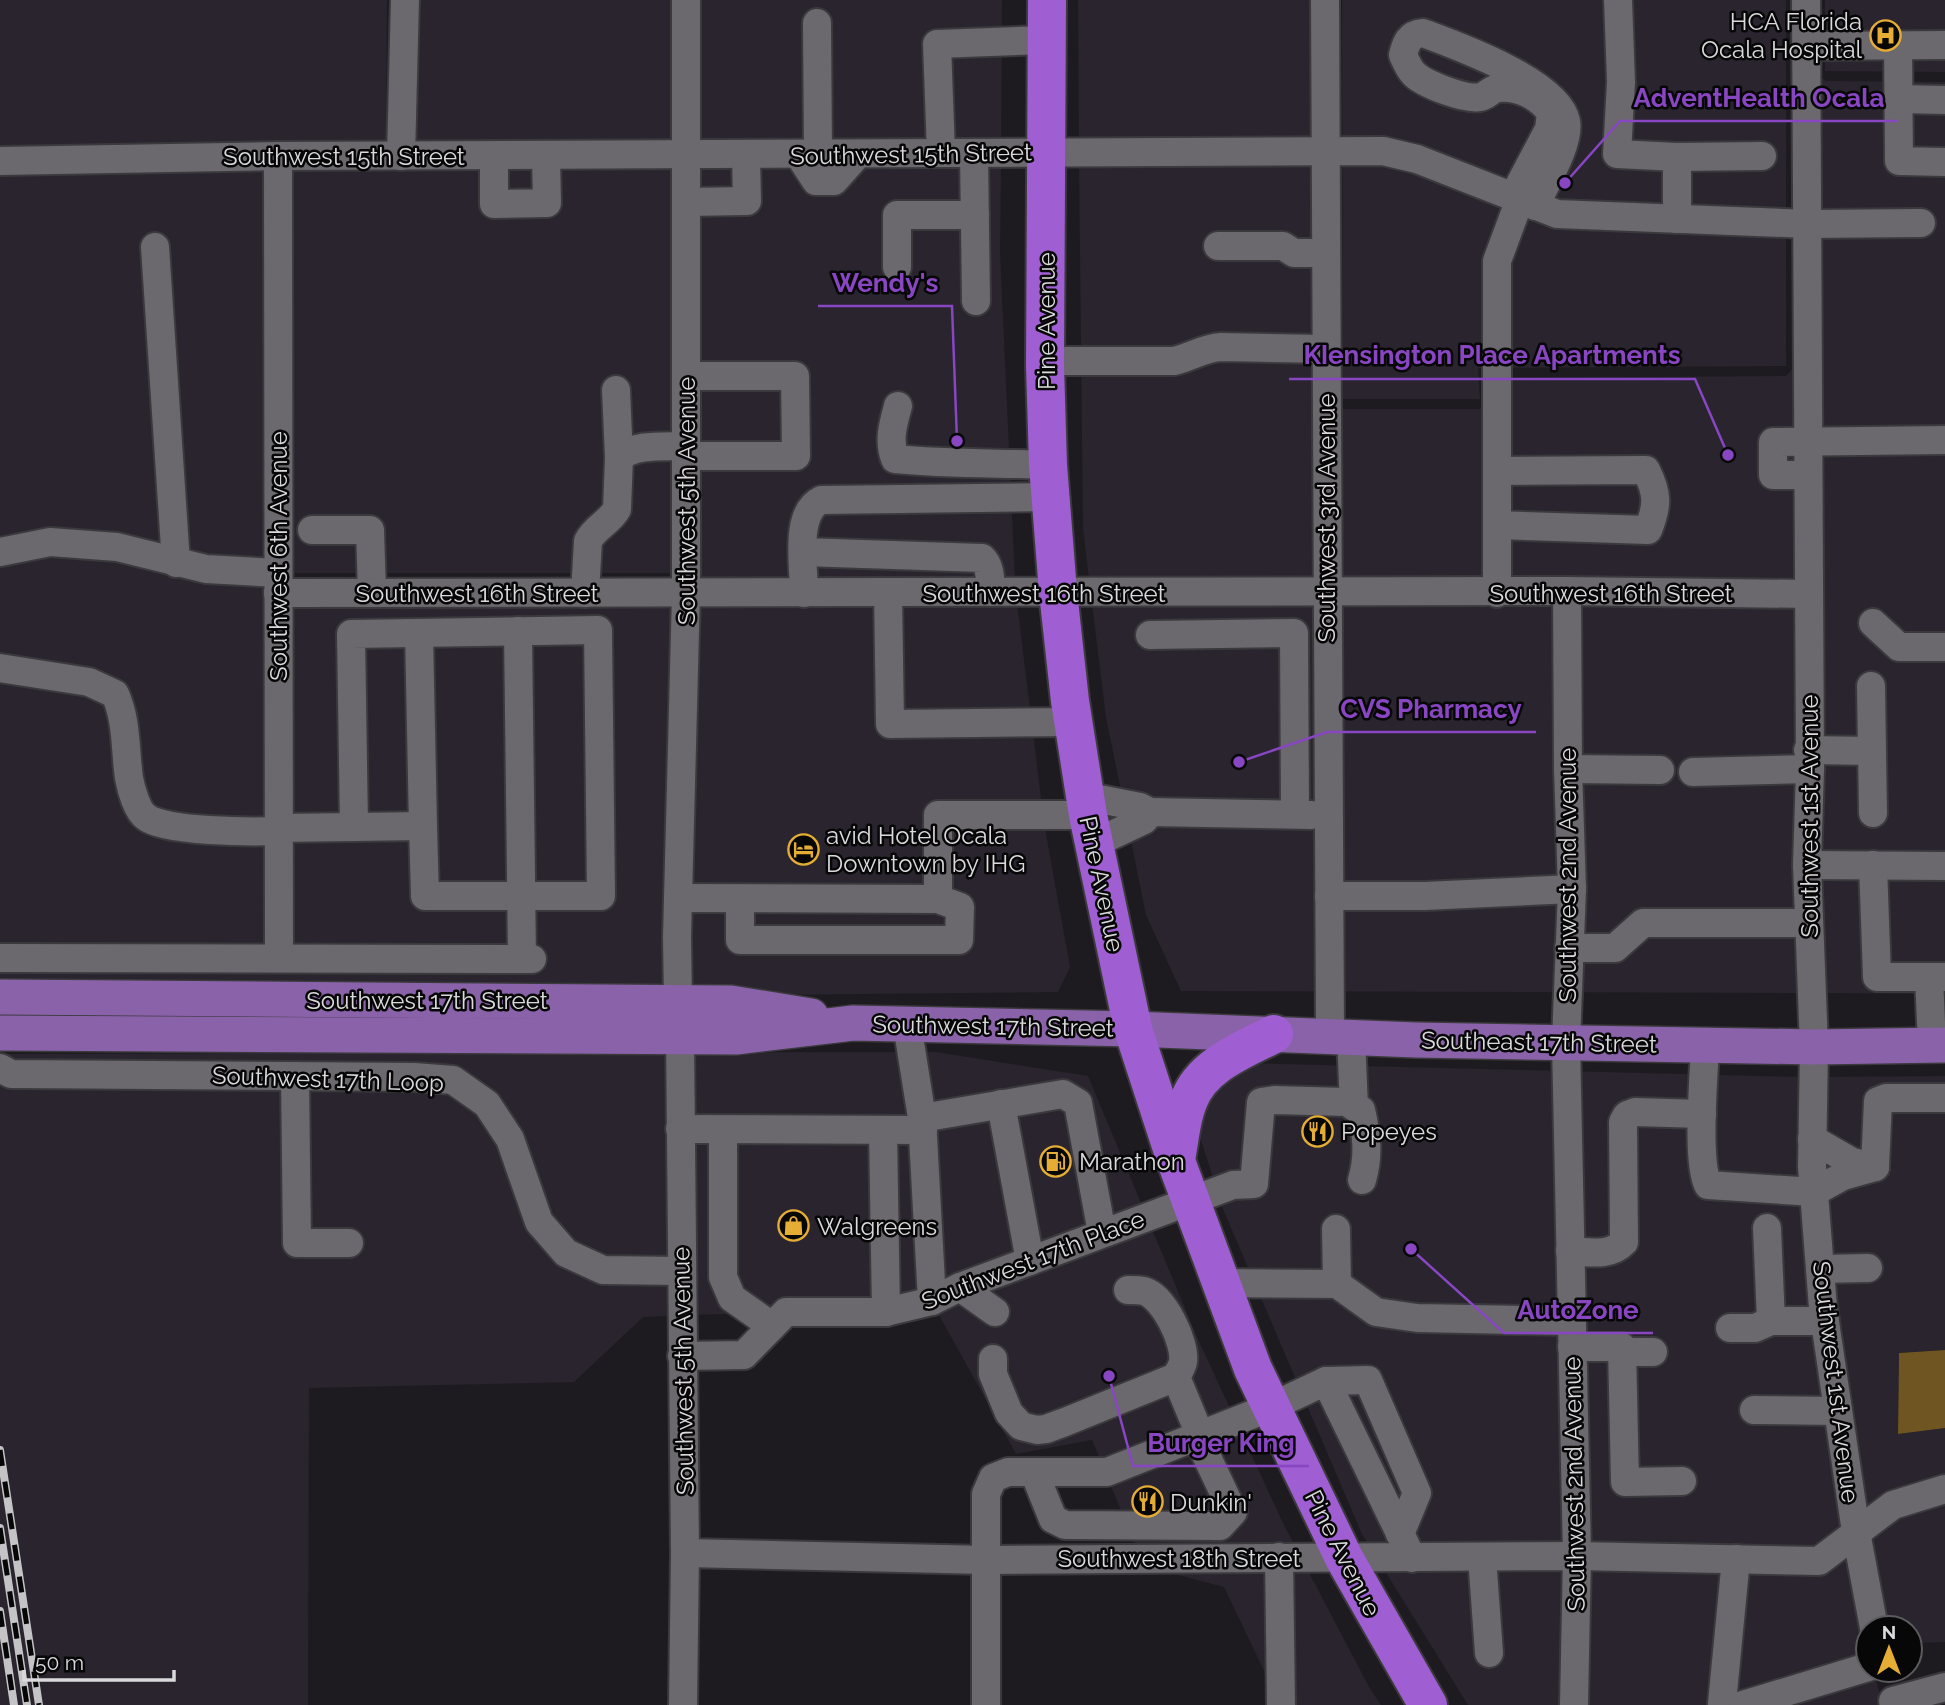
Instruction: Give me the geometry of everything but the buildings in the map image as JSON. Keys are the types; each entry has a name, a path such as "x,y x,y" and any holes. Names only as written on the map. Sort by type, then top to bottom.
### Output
{"highway":[{"name":"Pine Avenue","path":"1047,0 1045,360 1049,481 1058,592 1073,722 1088,818 1133,1029 1176,1161 1253,1369 1344,1558 1427,1705"},
{"path":"1176,1161 1189,1099 1204,1077 1224,1060 1273,1034"}],"main road":[{"name":"Southwest 17th Street","path":"7,997 730,1003 853,1023"},
{"name":"Southwest 17th Street","path":"10,1033 736,1037 853,1023 1133,1029"},
{"name":"Southeast 17th Street","path":"1133,1029 1340,1037 1705,1045 1938,1045"}],"street":[{"path":"401,156 405,0"},
{"name":"Southwest 5th Avenue","path":"678,1002 686,593 686,0"},
{"name":"Southwest 3rd Avenue","path":"1325,0 1329,896 1340,1037 1354,1107"},
{"path":"1618,0 1621,82 1617,154 1754,150"},
{"name":"Southwest 1st Avenue","path":"1806,0 1809,594 1807,865 1814,1047 1814,1192 1825,1321 1856,1532 1871,1614"},
{"path":"809,154 817,23"},
{"path":"1497,593 1497,261 1523,201 1549,129 1551,113 1543,102 1512,89 1497,88 1480,97 1466,97 1426,83 1416,76 1403,55 1406,42 1415,34 1423,33 1490,58 1548,94 1561,109 1566,121 1565,138 1523,201"},
{"path":"941,153 937,44 1046,40"},
{"path":"1898,45 1899,161 1945,162"},
{"path":"1807,46 1945,45"},
{"path":"1898,99 1945,100"},
{"name":"Southwest 15th Street","path":"1,161 278,156 1383,151 1401,154 1558,214 1808,224 1921,223"},
{"path":"1673,151 1677,219"},
{"path":"974,153 976,301"},
{"path":"687,202 747,201 746,155"},
{"name":"Southwest 6th Avenue","path":"278,156 279,957"},
{"path":"494,156 494,204 547,203 546,156"},
{"path":"897,267 897,215 975,215"},
{"path":"1218,246 1283,246 1294,253 1325,253"},
{"path":"155,247 176,564"},
{"path":"1045,360 1174,361 1189,358 1205,348 1221,346 1325,349"},
{"path":"619,458 626,451 636,449 796,456 795,376 686,376"},
{"path":"585,593 588,541 617,509 619,458 616,390"},
{"path":"898,406 893,422 891,448 895,459 937,463 980,462 1049,481"},
{"path":"1808,440 1945,440"},
{"path":"1497,471 1646,470 1654,485 1656,509 1647,530 1497,525"},
{"path":"804,593 803,532 807,512 813,504 821,500 1049,481"},
{"path":"312,530 370,530 372,593"},
{"name":"Southwest 16th Street","path":"0,552 50,542 117,547 176,564 278,583 372,593 1567,591 1809,594"},
{"path":"803,552 982,558 989,570 991,592"},
{"name":"Southwest 2nd Avenue","path":"1567,591 1572,889 1566,1042 1577,1556 1574,1705"},
{"path":"888,592 890,724 1073,722"},
{"path":"1873,622 1899,647 1945,647"},
{"path":"354,827 351,634 419,632 598,630 601,896 425,896 419,632"},
{"path":"0,958 527,959 522,897 518,631"},
{"path":"1150,635 1294,633 1295,814"},
{"path":"0,668 89,682 115,694 122,710 130,782 143,816 156,824 247,832 423,827"},
{"path":"1871,686 1872,813"},
{"path":"1693,772 1872,751"},
{"path":"1568,769 1660,770"},
{"path":"1088,818 1140,807 1150,812 1328,815"},
{"path":"938,899 938,815 1144,820 1150,812"},
{"path":"1807,865 1945,866"},
{"path":"1872,865 1877,977 1937,977 1938,1045"},
{"path":"1329,896 1425,896 1572,889"},
{"path":"679,898 938,899 960,907 959,940 740,940 740,899"},
{"path":"1569,948 1615,948 1643,923 1809,923"},
{"path":"907,1024 923,1124 932,1301"},
{"name":"Southwest 5th Avenue","path":"680,1037 685,1553 683,1705"},
{"path":"1705,1045 1703,1175 1708,1185 1814,1192 1843,1175 1875,1167"},
{"name":"Southwest 17th Loop","path":"0,1069 10,1074 414,1077 453,1080 487,1104 510,1139 539,1222 566,1253 603,1270 681,1271"},
{"path":"295,1076 297,1243 349,1243"},
{"path":"680,1129 883,1130 923,1124 1001,1104 1062,1094 1078,1103 1102,1233"},
{"path":"1875,1167 1878,1101 1886,1098 1945,1098"},
{"name":"Southwest 17th Place","path":"682,1356 744,1354 786,1312 886,1312 932,1301 960,1287 1233,1185 1254,1185 1261,1102 1346,1102 1354,1107"},
{"path":"1001,1104 1030,1261"},
{"path":"1354,1107 1361,1110 1366,1131 1368,1161 1362,1180"},
{"path":"1570,1251 1607,1253 1617,1250 1624,1242 1623,1122 1627,1115 1635,1112 1702,1114"},
{"path":"723,1130 723,1277 732,1298 772,1326"},
{"path":"883,1130 886,1312"},
{"path":"1812,1139 1852,1162 1875,1167"},
{"path":"1767,1228 1770,1321"},
{"path":"1336,1229 1337,1284"},
{"path":"1820,1269 1868,1268"},
{"path":"1221,1283 1337,1284 1376,1312 1572,1334 1622,1347 1625,1482 1682,1481"},
{"path":"960,1287 995,1312"},
{"path":"993,1359 993,1374 1009,1413 1021,1426 1037,1430 1065,1422 1176,1377 1183,1362 1182,1352 1163,1305 1145,1291 1128,1290"},
{"path":"1730,1328 1755,1328 1770,1321 1825,1321"},
{"path":"1622,1352 1653,1352"},
{"path":"1034,1472 1053,1519 1065,1525 1220,1526 1233,1512 1176,1377"},
{"path":"986,1705 986,1494 993,1478 1008,1472 1107,1472 1271,1407 1326,1381 1368,1380 1417,1493 1406,1546"},
{"path":"1326,1381 1406,1546"},
{"path":"1754,1410 1838,1411"},
{"name":"Southwest 18th Street","path":"685,1553 986,1560 1344,1558 1406,1546 1482,1557 1577,1556 1819,1561 1893,1505 1945,1489"},
{"path":"1279,1557 1281,1705"},
{"path":"1482,1557 1489,1653"},
{"path":"1725,1705 1722,1703 1736,1559"},
{"path":"1743,1705 1801,1697 1854,1673"},
{"path":"1888,1684 1893,1703 1945,1687"}],"shaded area":[{"path":"0,0 387,0 386,144 0,150"},
{"path":"415,0 676,0 676,144 411,144"},
{"path":"696,0 1002,0 1001,141 696,144"},
{"path":"1078,0 1330,0 1329,140 1079,141"},
{"path":"1342,0 1786,0 1786,366 1478,368 1480,399 1343,399"},
{"name":"HCA Florida Ocala Hospital","path":"1825,0 1945,0 1945,72 1825,71"},
{"path":"1817,72 1825,81 1945,82 1945,429 1819,429"},
{"path":"1334,163 1335,399 1344,409 1480,409 1487,402 1487,581 1089,580 1083,527 1079,164"},
{"path":"1001,165 1000,253 1015,580 696,582 696,167"},
{"path":"288,167 676,167 676,573 288,573"},
{"path":"268,168 263,572 288,605 676,605 668,991 0,985 0,173"},
{"path":"1795,366 1799,582 1507,581 1507,378 1786,376"},
{"path":"1819,452 1945,452 1945,854 1817,853"},
{"path":"1017,603 1044,823 1070,967 1058,992 754,995 688,991 696,605"},
{"path":"1092,604 1799,605 1801,993 1181,991 1146,915 1106,717"},
{"path":"1817,877 1945,877 1945,994 1822,993"},
{"path":"936,1052 1088,1076 1197,1337 1283,1523 1381,1705 1276,1705 1276,1696 1224,1587 1144,1566 1092,1440 1016,1454 934,1306 643,1317 574,1382 309,1388 308,1705 0,1705 0,1054"},
{"path":"1243,1063 1803,1077 1855,1591 1860,1614 1854,1614 1854,1684 1877,1684 1883,1705 1468,1705 1362,1534 1223,1209 1195,1121 1198,1104"},
{"path":"1945,1076 1945,1350 1899,1353 1898,1434 1945,1428 1945,1642 1924,1643 1924,1614 1882,1614 1833,1307 1822,1167 1824,1077"},
{"path":"1945,1350 1945,1428 1898,1434 1899,1353"}],"railway":[{"path":"0,1450 39,1705"},
{"path":"0,1528 27,1705"},
{"path":"0,1611 14,1705"}],"place":[{"name":"HCA Florida Ocala Hospital","path":"1885,35"},
{"name":"AdventHealth Ocala","path":"1565,183"},
{"name":"Wendy's","path":"957,441"},
{"name":"KIensington Place Apartments","path":"1728,455"},
{"name":"CVS Pharmacy","path":"1239,762"},
{"name":"avid Hotel Ocala Downtown by IHG","path":"803,849"},
{"name":"Popeyes","path":"1318,1131"},
{"name":"Marathon","path":"1056,1161"},
{"name":"Walgreens","path":"794,1226"},
{"name":"AutoZone","path":"1411,1249"},
{"name":"Burger King","path":"1109,1376"},
{"name":"Dunkin'","path":"1147,1502"}]}
